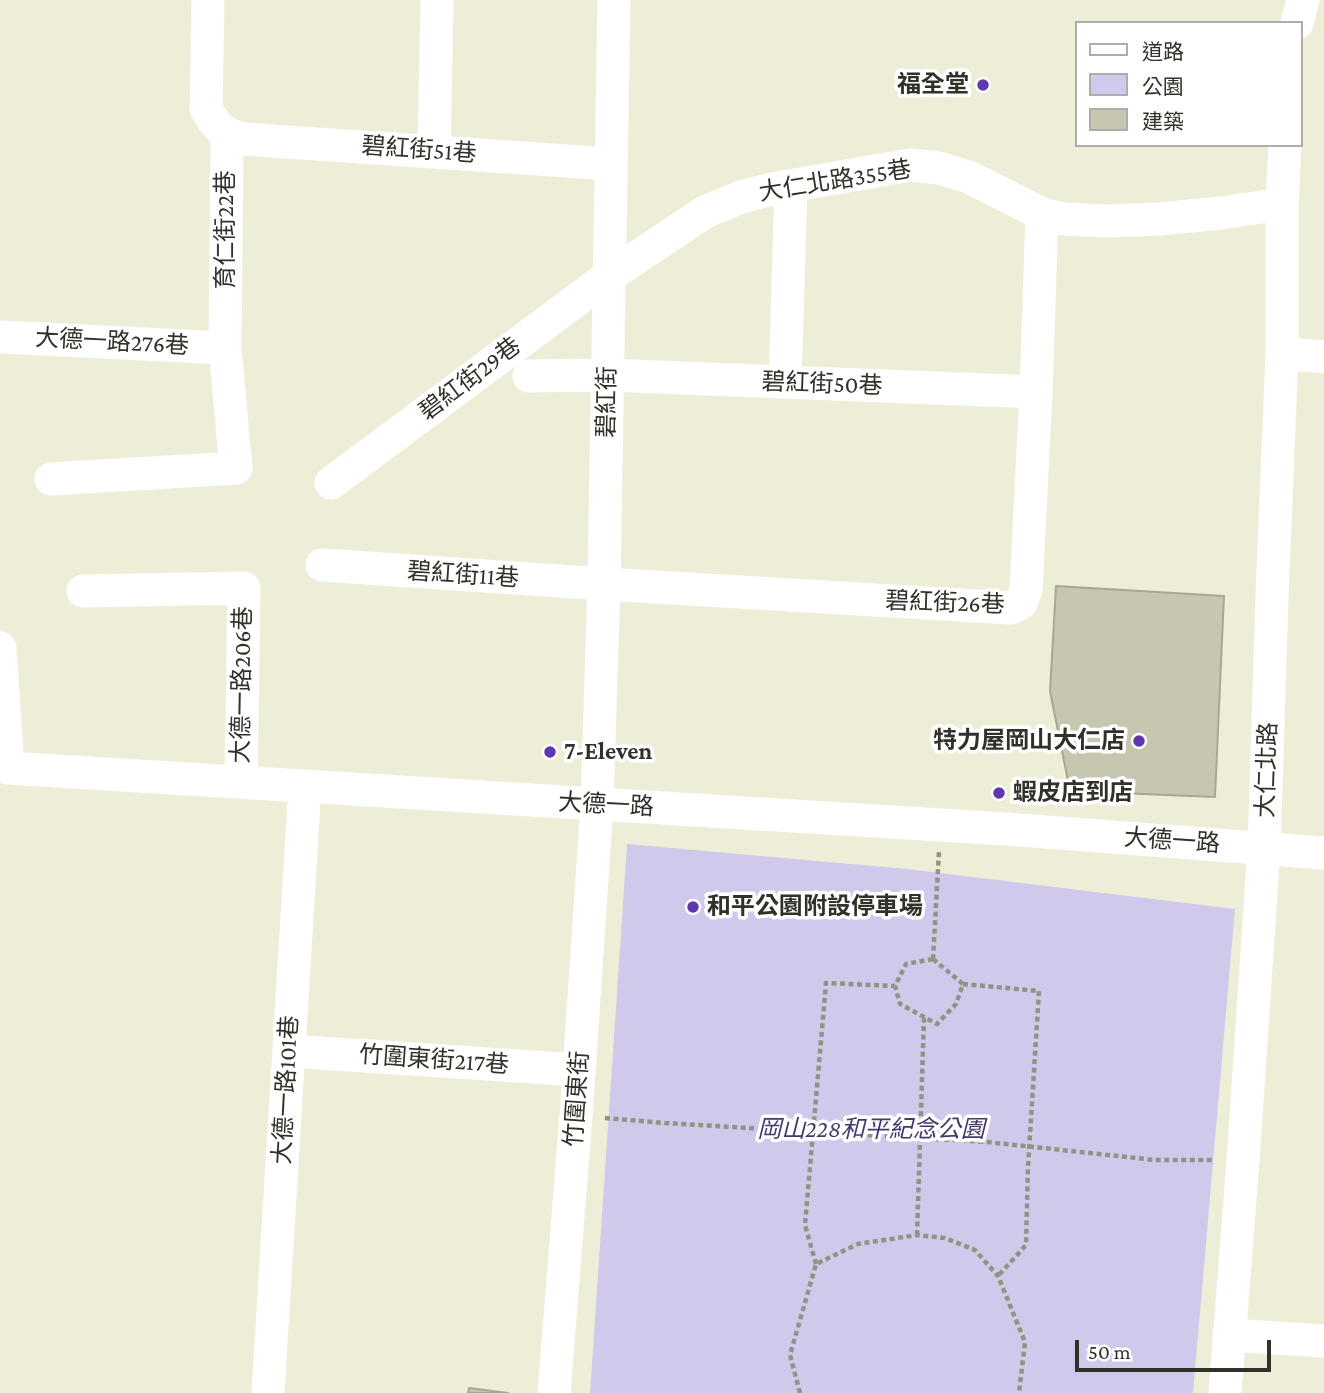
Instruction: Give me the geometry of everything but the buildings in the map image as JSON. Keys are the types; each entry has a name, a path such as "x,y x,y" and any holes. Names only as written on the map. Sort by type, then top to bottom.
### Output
{"street":[{"name":"育仁街22巷","path":"51,480 236,468 225,348 227,134 214,125 206,109 208,0"},
{"path":"434,151 437,0"},
{"name":"碧紅街","path":"597,804 604,584 614,0"},
{"path":"1298,21 1303,0"},
{"name":"碧紅街51巷","path":"227,134 243,138 611,164"},
{"name":"大仁北路","path":"1225,1393 1264,848 1282,353 1285,147"},
{"name":"大仁北路355巷","path":"609,276 705,212 741,197 910,165 939,168 970,177 1042,214 1065,219 1133,220 1222,213 1282,204"},
{"path":"785,382 791,186"},
{"name":"碧紅街26巷","path":"604,584 1011,608 1021,603 1026,590 1042,214"},
{"name":"碧紅街29巷","path":"331,482 609,276"},
{"name":"大德一路276巷","path":"0,337 225,348"},
{"path":"1282,353 1324,357"},
{"name":"碧紅街50巷","path":"529,376 607,375 1036,392"},
{"name":"碧紅街11巷","path":"322,565 604,584"},
{"name":"大德一路206巷","path":"83,591 244,588 241,782"},
{"name":"大德一路","path":"0,648 8,768 940,825 1324,853"},
{"name":"大德一路101巷","path":"268,1393 305,786"},
{"name":"竹圍東街","path":"554,1393 597,804"},
{"name":"竹圍東街217巷","path":"289,1051 579,1070"},
{"path":"1229,1335 1324,1341"}],"path":[{"path":"933,959 940,825"},
{"path":"933,959 963,984 1039,990 1026,1245 999,1276"},
{"path":"933,959 906,964 895,986 900,1004 937,1024 956,1004 963,984"},
{"path":"800,1393 790,1355 816,1264 805,1225 826,983 895,986"},
{"path":"917,1235 924,1017"},
{"path":"576,1116 987,1142 1155,1160 1243,1161"},
{"path":"816,1264 858,1244 917,1235 945,1238 975,1250 999,1276 1025,1342 1019,1393"}],"green space":[{"name":"岡山228和平紀念公園","path":"627,844 907,869 1235,909 1193,1393 590,1393"}],"place":[{"name":"福全堂","path":"983,85"},
{"name":"特力屋岡山大仁店","path":"1139,741"},
{"name":"7-Eleven","path":"550,752"},
{"name":"蝦皮店到店","path":"999,793"},
{"name":"和平公園附設停車場","path":"693,907"}]}
